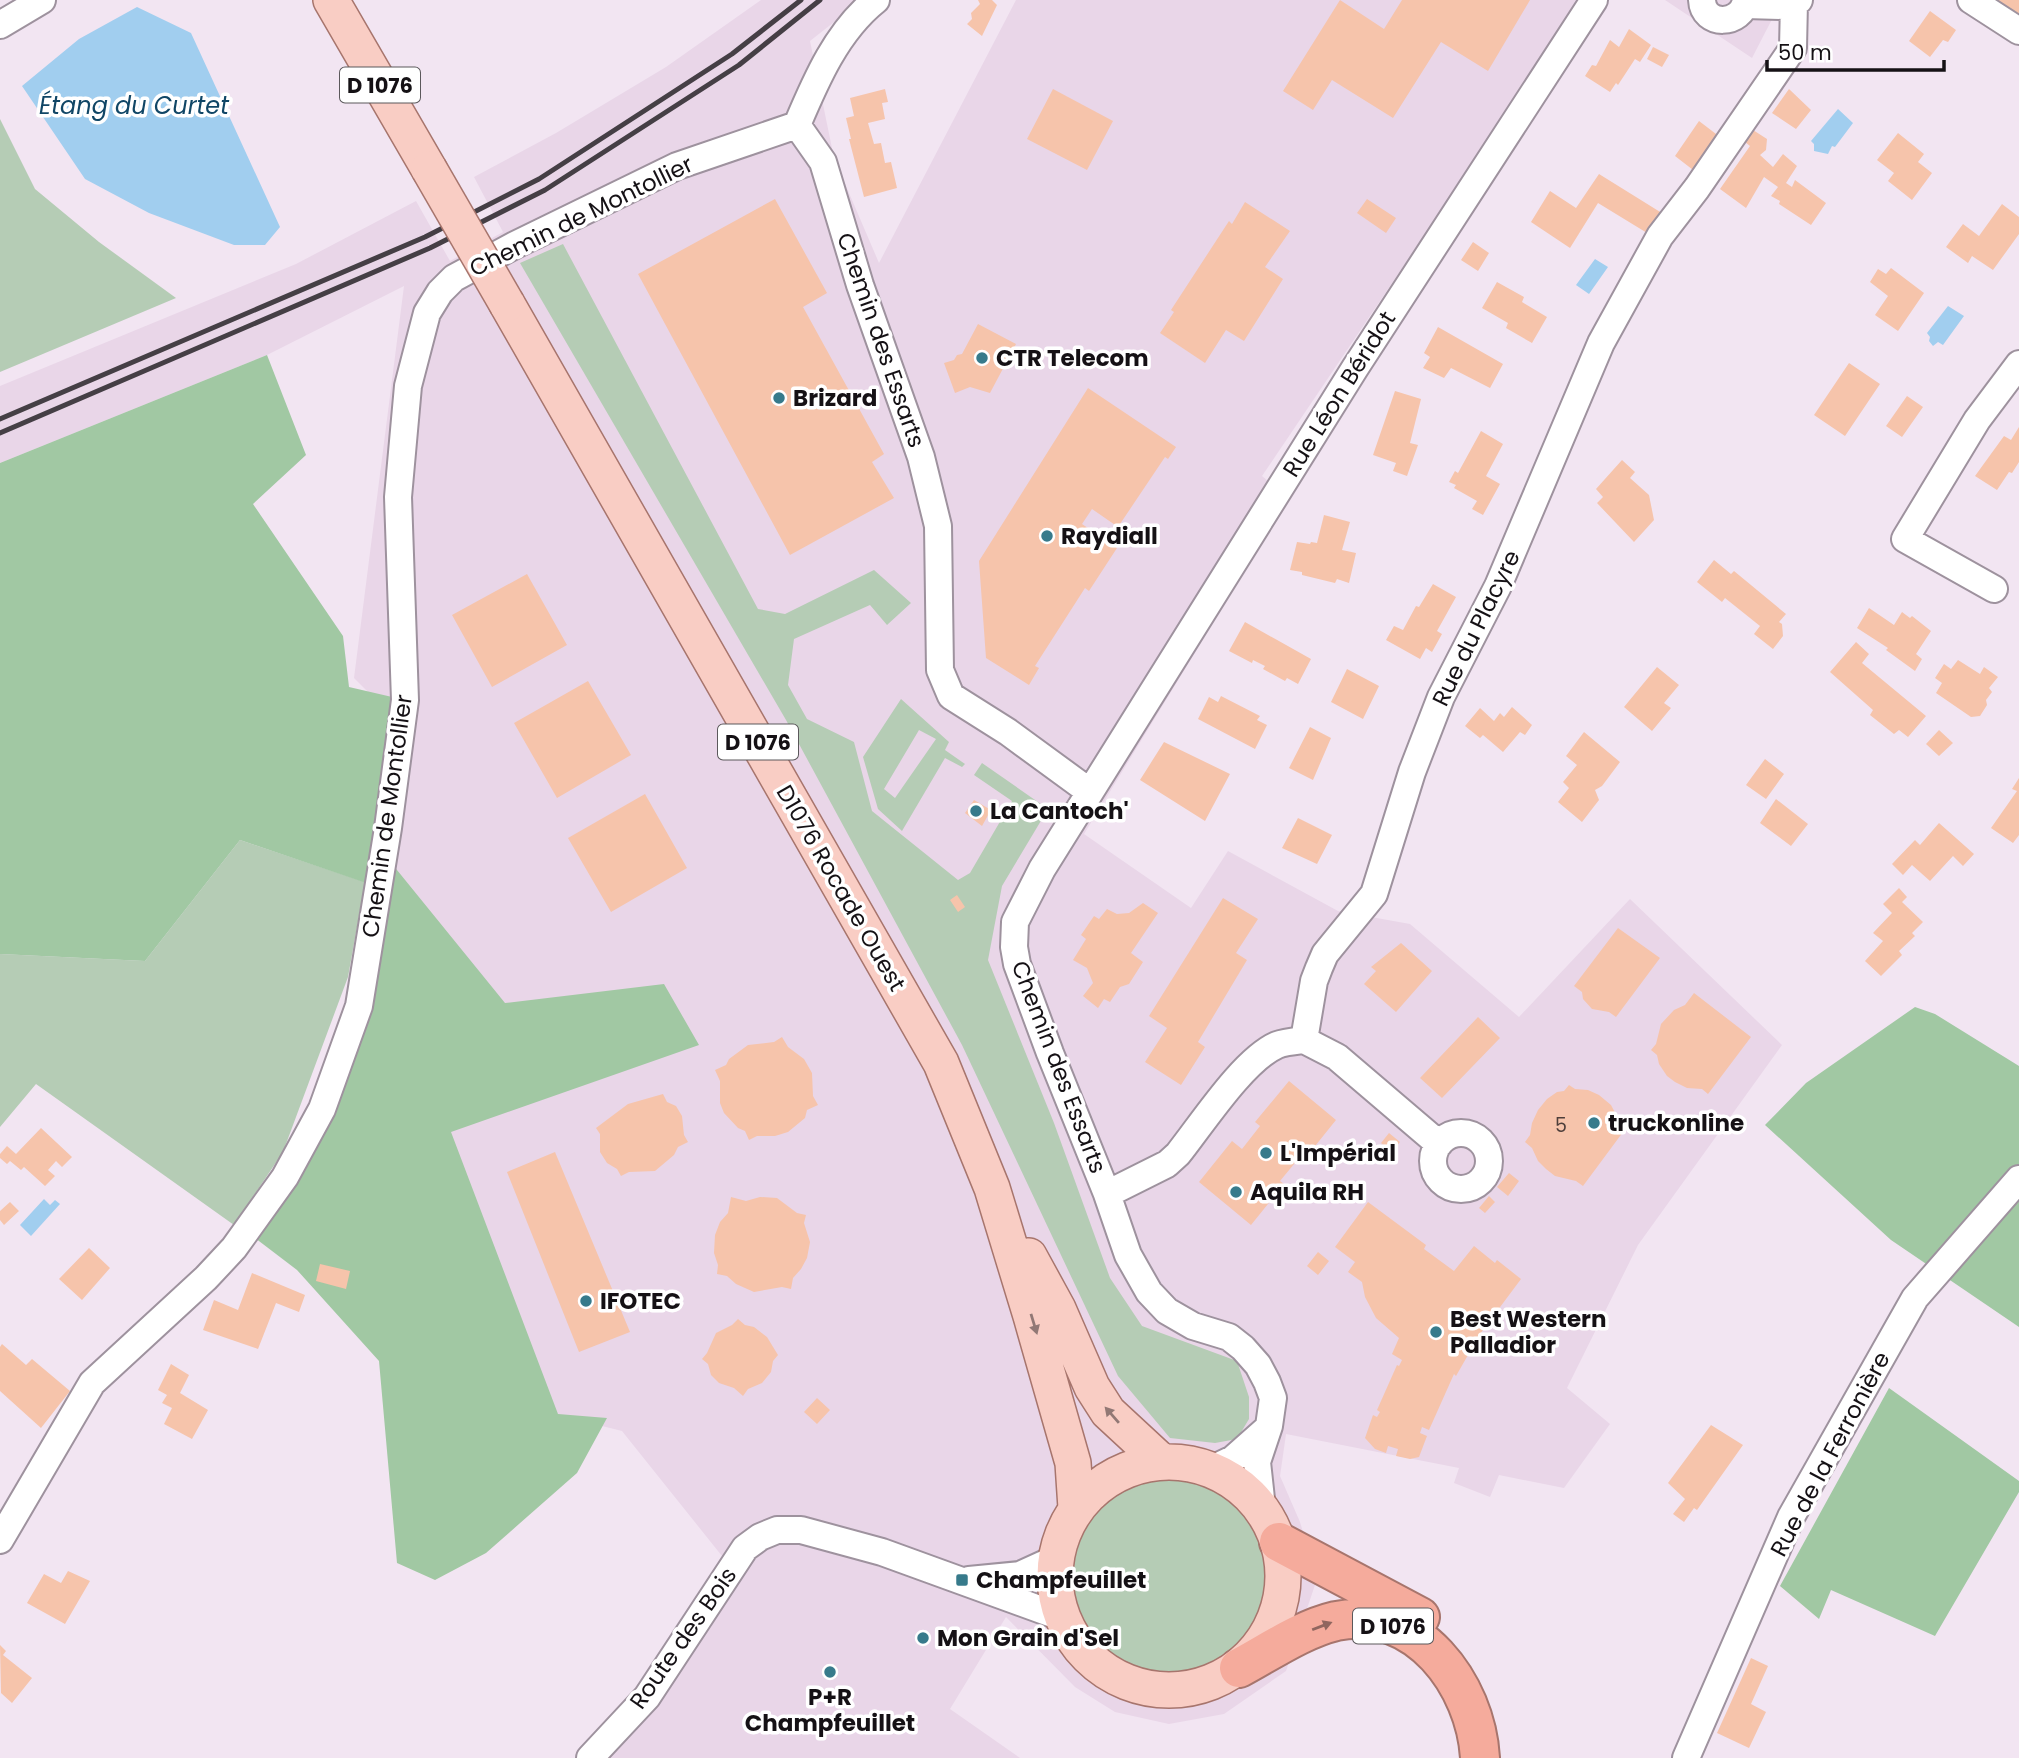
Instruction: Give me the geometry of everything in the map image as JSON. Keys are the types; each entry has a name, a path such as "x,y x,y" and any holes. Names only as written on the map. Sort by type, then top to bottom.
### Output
{"highway":[{"name":"D 1076","path":"1279,1542 1416,1613 1455,1645 1484,1689 1497,1718 1504,1758"},
{"name":"D 1076","path":"1239,1668 1333,1622 1355,1618 1376,1619 1404,1630 1430,1647 1448,1667 1473,1718 1480,1758"}],"main road":[{"name":"D1076 Rocade Ouest","path":"331,0 941,1063 992,1188"},
{"name":"D 1076","path":"992,1188 1058,1309 1103,1404 1126,1431 1162,1462"},
{"name":"D 1076","path":"992,1188 1073,1463 1076,1508"},
{"path":"1162,1462 1188,1463 1212,1469 1240,1485 1262,1508 1279,1542 1284,1576 1279,1611 1263,1642 1239,1668 1207,1685 1172,1692 1137,1687 1105,1672 1078,1648 1061,1617 1054,1588 1055,1559 1063,1533 1076,1508 1100,1485 1129,1468 1162,1462"}],"street":[{"path":"0,24 42,0"},
{"path":"797,125 820,70 862,10 876,0"},
{"name":"Rue Léon Béridot","path":"1090,792 1355,368 1594,0"},
{"path":"1702,0 1702,6 1710,17 1724,21 1737,17 1746,3 1783,6 1797,1"},
{"path":"1971,0 2019,31"},
{"name":"Rue du Placyre","path":"1304,1040 1314,981 1319,968 1325,954 1374,894 1412,772 1441,697 1498,586 1601,342 1660,236 1698,188 1793,48 1797,1"},
{"name":"Chemin des Essarts","path":"797,125 823,162 860,285 921,457 938,526 940,670 951,696 1008,732 1090,792 1042,869 1015,922 1014,947 1017,964 1107,1194 1128,1255 1149,1292 1175,1316 1193,1326 1229,1337 1258,1365 1268,1382 1273,1398 1269,1426 1257,1462 1262,1508"},
{"name":"Chemin de Montollier","path":"0,1541 92,1383 206,1278 234,1248 285,1177 322,1109 359,1006 388,828 405,700 398,497 408,386 427,313 440,292 454,278 515,245 677,166 797,125"},
{"path":"1994,589 1905,539 1977,419 2019,363"},
{"path":"1107,1194 1167,1164 1239,1077 1261,1056 1278,1044 1304,1040 1337,1057 1439,1144"},
{"name":"Rue de la Ferronière","path":"1686,1758 1791,1517 1915,1298 2019,1179"},
{"path":"1212,1469 1232,1460 1269,1426"},
{"name":"Route des Bois","path":"590,1758 647,1697 745,1548 760,1536 777,1530 801,1530 845,1540 962,1580"},
{"path":"962,1580 1020,1574 1055,1559"},
{"path":"962,1580 1061,1617"}],"shaded area":[{"path":"761,0 862,0 810,41 834,158 879,263 1016,0 1583,0 1262,476 1289,499 1084,834 1191,908 1228,851 1338,911 1410,924 1519,1017 1630,899 1782,1045 1638,1245 1567,1388 1610,1424 1564,1488 1499,1475 1490,1497 1454,1483 1459,1468 1286,1434 1280,1476 1300,1522 1317,1579 1286,1671 1224,1714 1169,1724 1115,1712 1075,1687 1006,1617 950,1709 1020,1758 597,1758 722,1556 622,1431 558,1415 441,1129 375,853 381,705 354,678 404,286 267,355 0,463 0,386 296,264 416,201 450,261 503,232 474,177 556,133 666,67"},
{"path":"1665,0 1782,0 1752,58"}],"green space":[{"path":"0,119 35,189 99,242 176,298 0,372"},
{"path":"563,244 758,609 785,614 874,570 911,603 887,625 870,605 794,639 788,685 807,719 854,742 872,811 958,880 970,873 1012,801 974,775 982,763 1048,809 1002,886 988,960 1054,1123 1110,1278 1142,1326 1237,1361 1249,1397 1249,1419 1237,1439 1215,1443 1170,1438 1118,1376 962,1045 786,720 520,263"},
{"path":"267,355 306,455 253,504 343,636 349,687 405,700 384,854 505,1003 664,984 699,1045 451,1132 558,1414 607,1418 577,1473 486,1553 435,1580 397,1563 379,1361 297,1270 255,1238 336,1092 378,887 240,840 145,961 0,954 0,463"},
{"path":"901,699 949,742 945,750 965,764 962,767 945,758 902,831 878,809 863,757","holes":["919,730 936,739 895,798 884,789"]},
{"path":"240,840 365,882 348,977 283,1152 234,1225 36,1084 0,1127 0,954 145,961"},
{"path":"1915,1007 1935,1014 2019,1066 2019,1327 1891,1240 1765,1125 1806,1083"},
{"path":"1889,1388 2019,1481 2019,1492 1935,1636 1831,1590 1819,1619 1780,1586"},
{"path":"1170,1478 1190,1480 1208,1486 1226,1495 1241,1508 1254,1523 1263,1541 1269,1559 1269,1599 1263,1617 1254,1635 1241,1650 1226,1663 1208,1672 1190,1678 1170,1680 1150,1678 1132,1672 1114,1663 1099,1650 1086,1635 1077,1617 1071,1599 1069,1579 1071,1559 1077,1541 1086,1523 1099,1508 1114,1495 1132,1486 1150,1480"}],"water":[{"name":"Étang du Curtet","path":"137,7 191,33 280,227 265,245 234,245 149,213 85,179 22,86 79,39"},
{"path":"1838,109 1853,123 1828,154 1814,151 1811,141"},
{"path":"1595,259 1608,267 1589,294 1576,285"},
{"path":"1948,306 1964,316 1943,345 1938,342 1933,346 1927,333"},
{"path":"44,1199 50,1205 55,1200 60,1204 31,1236 20,1225"}],"building":[{"path":"978,0 992,0 997,5 982,36 967,24 972,19 971,13 980,4"},
{"path":"1340,0 1384,29 1402,0 1530,0 1488,71 1441,42 1393,118 1332,80 1313,110 1283,91"},
{"path":"1992,0 2019,0 2019,20"},
{"path":"1930,11 1956,30 1948,42 1943,40 1930,57 1909,41"},
{"path":"1629,29 1651,45 1640,62 1635,59 1618,85 1616,83 1610,92 1585,76 1592,65 1596,66 1610,40 1619,47"},
{"path":"1653,47 1669,55 1662,67 1647,59"},
{"path":"885,89 888,102 882,103 885,119 868,123 874,144 881,143 885,163 891,162 897,188 864,197 846,118 854,116 850,98"},
{"path":"1053,89 1113,121 1087,170 1027,139"},
{"path":"1789,89 1811,110 1796,129 1772,113"},
{"path":"1699,121 1720,137 1697,173 1675,156"},
{"path":"1753,130 1767,139 1766,150 1760,155 1773,167 1783,154 1797,166 1786,183 1792,187 1795,180 1826,203 1811,225 1771,196 1778,187 1764,177 1746,208 1720,189 1750,146 1745,142"},
{"path":"1898,133 1924,154 1918,162 1932,173 1912,200 1888,181 1894,173 1877,160"},
{"path":"1599,174 1665,215 1652,236 1598,203 1570,248 1531,222 1550,191 1576,208"},
{"name":"Brizard","path":"775,199 827,293 803,307 884,454 872,462 894,498 790,555 638,274"},
{"path":"1367,199 1396,218 1386,233 1357,213"},
{"path":"1245,202 1290,231 1265,267 1283,279 1244,341 1226,330 1205,363 1160,333 1174,312 1171,310 1229,221 1232,224"},
{"path":"2002,204 2019,217 2019,234 1993,270 1972,256 1968,263 1946,247 1963,224 1979,236"},
{"path":"1473,242 1489,253 1478,271 1461,260"},
{"path":"1891,268 1924,293 1898,331 1875,315 1888,296 1870,282 1878,269 1886,274"},
{"path":"1497,282 1524,297 1522,302 1547,317 1532,343 1506,328 1508,323 1482,308"},
{"name":"CTR Telecom","path":"978,324 1016,344 990,393 970,387 955,393 944,363 962,354"},
{"path":"1438,327 1503,364 1490,388 1451,368 1444,378 1423,368 1430,357 1424,353"},
{"path":"1849,363 1880,384 1845,436 1814,415"},
{"name":"Raydiall","path":"1088,388 1176,447 1168,459 1165,457 1118,527 1092,509 1082,524 1117,548 1089,591 1085,588 1035,666 1039,668 1029,685 986,658 979,561"},
{"path":"1395,391 1421,399 1410,443 1418,445 1407,476 1393,471 1396,463 1373,455"},
{"path":"1907,396 1923,407 1902,437 1886,426"},
{"path":"2019,427 2019,462 1997,490 1975,476 2004,436 2011,440"},
{"path":"1481,431 1503,444 1486,476 1500,484 1483,515 1472,509 1477,501 1454,488 1456,485 1449,482 1455,471 1458,473"},
{"path":"1622,460 1635,472 1630,478 1649,495 1654,520 1634,542 1597,503 1603,497 1596,489"},
{"path":"1324,515 1350,522 1342,550 1356,553 1349,583 1337,579 1335,583 1290,570 1297,542 1317,543"},
{"path":"1714,560 1731,574 1734,571 1786,614 1779,622 1782,624 1783,636 1773,649 1754,634 1760,626 1725,598 1722,602 1697,582"},
{"path":"527,574 567,645 492,687 452,615"},
{"path":"1433,584 1456,597 1437,631 1442,634 1432,652 1426,648 1420,659 1386,640 1394,626 1403,630 1416,606 1419,607"},
{"path":"1869,608 1894,625 1902,612 1910,618 1912,616 1931,631 1916,654 1922,659 1915,671 1886,650 1888,648 1857,628"},
{"path":"1245,622 1311,659 1298,684 1287,678 1285,681 1263,669 1265,666 1253,660 1252,663 1229,651"},
{"path":"1856,642 1869,654 1862,663 1926,716 1908,737 1899,730 1894,734 1870,715 1873,710 1830,672"},
{"path":"1958,660 1980,674 1984,667 1998,677 1989,688 1992,692 1980,716 1971,717 1936,693 1942,683 1935,678 1944,664 1951,669"},
{"path":"1657,667 1679,685 1664,703 1671,708 1652,731 1624,707"},
{"path":"1347,669 1379,686 1363,719 1331,702"},
{"path":"588,681 631,755 557,798 514,723"},
{"path":"1221,696 1260,716 1257,720 1267,725 1255,749 1198,719 1209,697 1218,702"},
{"path":"1512,707 1532,725 1525,735 1520,732 1503,752 1483,735 1480,738 1465,726 1480,708 1494,721 1500,713 1504,717"},
{"path":"1310,727 1331,738 1313,780 1289,768"},
{"path":"1939,730 1953,743 1939,756 1926,744"},
{"path":"1584,732 1620,762 1602,786 1595,790 1599,800 1582,822 1558,802 1569,788 1563,782 1577,765 1566,756"},
{"path":"1164,742 1230,774 1205,821 1140,780"},
{"path":"1765,759 1784,774 1766,799 1746,785"},
{"path":"2019,778 2019,835 2013,843 1991,828 2017,791 2012,789"},
{"path":"645,794 687,868 611,912 568,838"},
{"path":"1776,799 1808,824 1791,846 1760,823"},
{"path":"974,800 991,810 982,826 965,813"},
{"path":"1298,818 1332,835 1317,864 1282,848"},
{"path":"1939,823 1974,854 1963,866 1953,856 1930,881 1912,865 1903,875 1892,864 1915,840 1920,845"},
{"path":"1899,888 1907,897 1902,902 1923,922 1912,933 1915,936 1899,951 1902,955 1881,976 1865,961 1883,941 1873,933 1892,913 1883,904"},
{"path":"957,895 965,907 958,912 950,900"},
{"path":"1223,898 1258,919 1236,953 1247,960 1198,1042 1205,1047 1181,1085 1145,1062 1167,1028 1149,1016"},
{"path":"1143,903 1158,913 1131,953 1143,962 1129,984 1120,987 1110,1002 1104,999 1098,1008 1083,996 1093,983 1087,968 1073,960 1086,939 1081,935 1094,916 1099,919 1107,909 1117,914 1129,913"},
{"path":"1618,928 1660,958 1616,1017 1609,1012 1592,1009 1583,999 1582,992 1574,986"},
{"path":"1401,943 1432,971 1396,1012 1364,984 1376,971 1371,967"},
{"path":"1694,993 1751,1037 1708,1094 1702,1089 1687,1088 1667,1076 1657,1055 1651,1050 1656,1044 1661,1024 1674,1010 1685,1005"},
{"path":"1478,1017 1500,1038 1442,1098 1420,1078"},
{"path":"782,1037 788,1047 804,1059 812,1073 813,1096 818,1105 807,1110 805,1118 788,1132 775,1136 757,1136 749,1140 745,1131 738,1128 724,1113 720,1103 720,1081 715,1070 726,1065 729,1059 748,1045 774,1042"},
{"name":"L'Impérial","path":"1289,1081 1336,1120 1303,1161 1299,1158 1280,1181 1284,1184 1251,1225 1199,1182 1232,1141 1242,1149 1260,1126 1255,1122"},
{"path":"1569,1085 1599,1095 1611,1105 1626,1128 1583,1186 1576,1181 1555,1176 1538,1161 1532,1148 1525,1142 1538,1110 1547,1099 1564,1091"},
{"path":"663,1094 667,1102 676,1106 682,1116 684,1135 688,1142 678,1147 674,1155 655,1171 629,1172 621,1176 600,1152 600,1134 596,1128 628,1104"},
{"path":"41,1128 72,1157 62,1167 56,1161 48,1170 55,1176 45,1186 24,1167 21,1170 10,1161 7,1164 0,1158 7,1146 16,1154"},
{"path":"1389,1133 1400,1142 1392,1152 1381,1143"},
{"path":"555,1152 630,1332 579,1352 507,1172"},
{"path":"1509,1173 1519,1181 1508,1196 1497,1187"},
{"path":"1489,1196 1495,1202 1485,1213 1479,1208"},
{"path":"731,1197 746,1201 760,1197 777,1198 797,1213 806,1215 804,1223 810,1242 807,1258 793,1278 791,1289 782,1287 754,1292 736,1284 727,1276 717,1274 715,1235 720,1222 728,1213"},
{"path":"10,1202 19,1211 4,1225 0,1220 0,1211"},
{"name":"Best Western Palladior","path":"1368,1202 1426,1245 1424,1249 1454,1271 1474,1246 1521,1279 1480,1334 1456,1376 1454,1374 1429,1430 1422,1427 1420,1433 1427,1436 1419,1457 1410,1459 1396,1456 1398,1449 1388,1446 1386,1453 1375,1449 1365,1438 1373,1415 1377,1417 1380,1412 1377,1410 1397,1365 1399,1366 1402,1360 1392,1354 1399,1338 1376,1318 1365,1297 1362,1282 1348,1272 1355,1262 1335,1247"},
{"path":"89,1248 110,1268 82,1300 59,1279"},
{"path":"1318,1252 1329,1261 1318,1275 1307,1266"},
{"path":"320,1264 350,1271 346,1289 316,1281"},
{"path":"252,1273 305,1295 299,1312 276,1303 258,1349 203,1330 214,1300 238,1310"},
{"path":"738,1319 767,1337 778,1355 773,1361 771,1372 762,1383 748,1389 743,1396 734,1388 719,1383 702,1359 716,1333"},
{"path":"2,1344 26,1365 32,1359 70,1391 41,1428 0,1391"},
{"path":"171,1364 189,1375 180,1393 208,1410 192,1439 164,1424 172,1408 162,1403 167,1395 158,1390"},
{"path":"817,1398 830,1410 817,1424 804,1412"},
{"path":"1711,1425 1743,1445 1697,1510 1694,1508 1684,1522 1673,1514 1685,1499 1668,1483"},
{"path":"68,1571 90,1581 65,1624 27,1603 44,1574 61,1583"},
{"path":"0,1645 6,1651 3,1655 32,1678 12,1703 1,1693"},
{"path":"1751,1658 1768,1666 1751,1704 1766,1712 1749,1748 1717,1733"}],"railway":[{"path":"0,419 425,237 539,179 732,54 801,0"},
{"path":"0,433 430,248 545,190 739,65 820,0"}],"place":[{"name":"CTR Telecom","path":"982,358"},
{"name":"Brizard","path":"779,398"},
{"name":"Raydiall","path":"1047,536"},
{"name":"La Cantoch'","path":"976,811"},
{"name":"truckonline","path":"1594,1123"},
{"name":"L'Impérial","path":"1266,1153"},
{"name":"Aquila RH","path":"1236,1192"},
{"name":"IFOTEC","path":"586,1301"},
{"name":"Best Western Palladior","path":"1436,1332"},
{"name":"Champfeuillet","path":"962,1580"},
{"name":"Mon Grain d'Sel","path":"923,1638"},
{"name":"P+R Champfeuillet","path":"830,1672"}]}
